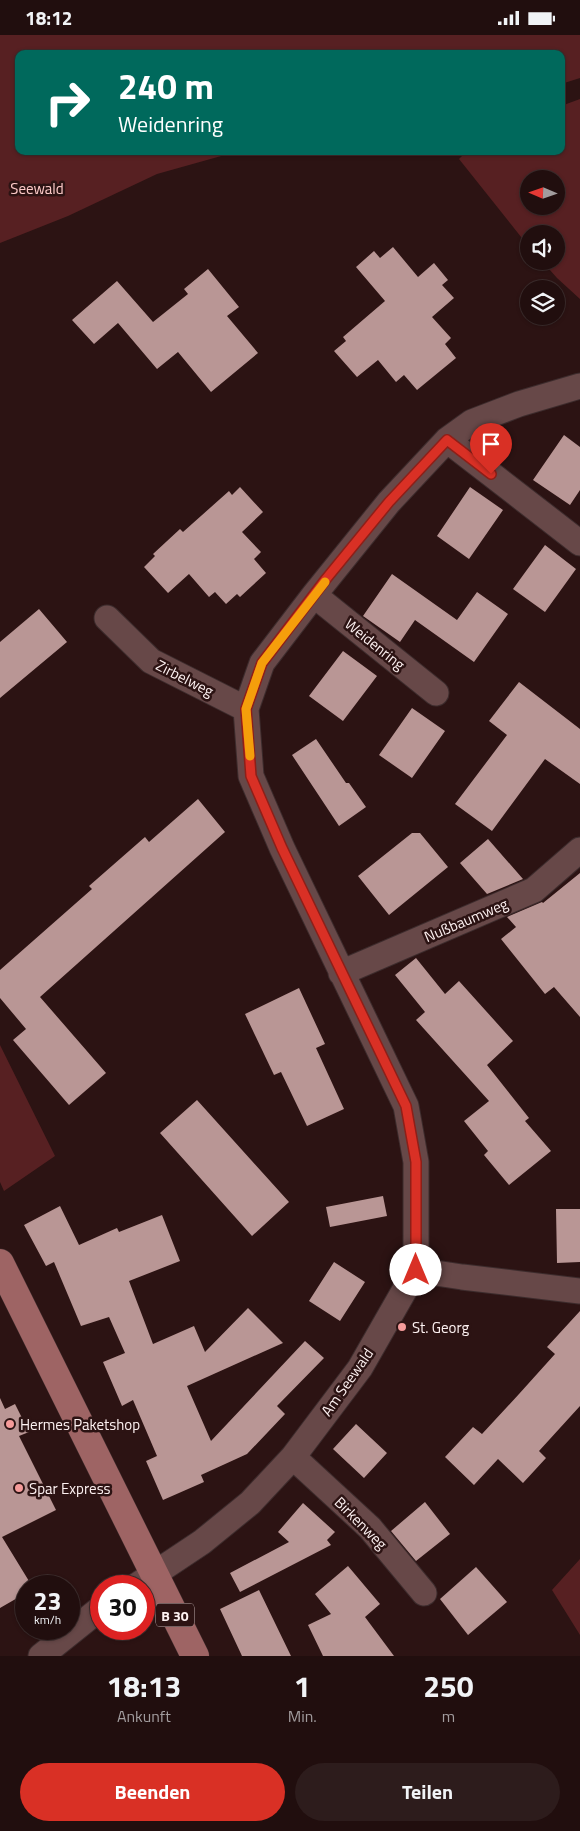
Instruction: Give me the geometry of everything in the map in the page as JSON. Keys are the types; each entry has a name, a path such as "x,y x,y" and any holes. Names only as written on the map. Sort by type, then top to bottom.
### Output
{"main road":[{"name":"B 30","path":"0,1263 143,1575"},
{"name":"B 30","path":"155,1595 195,1656"}],"street":[{"path":"580,386 519,404 472,422 447,440 389,502 262,663 246,709 251,776 282,848 406,1106 416,1162 416,1270 580,1291"},
{"path":"447,440 580,543"},
{"name":"Weidenring","path":"314,595 436,693"},
{"name":"Zirbelweg","path":"107,618 151,661 246,709"},
{"name":"Nußbaumweg","path":"341,973 534,890 580,850"},
{"name":"Am Seewald","path":"153,1575 195,1547 250,1503 293,1457 360,1368 416,1270"},
{"name":"Birkenweg","path":"293,1457 370,1528 424,1593"},
{"path":"41,1656 90,1617"}],"green space":[{"name":"Seewald","path":"0,35 580,35 580,78 565,83 565,50 15,50 15,155 225,155 157,174 68,216 0,243"},
{"path":"580,99 580,299 565,285 565,280 559,280 550,270 565,270 565,225 520,225 520,236 459,159 463,155 565,155 565,105"},
{"path":"0,1045 55,1156 4,1191 0,1182"},
{"path":"580,1559 580,1635 552,1590"}],"building":[{"path":"393,247 418,277 434,263 448,280 442,285 454,298 432,317 451,338 445,344 456,358 417,390 404,375 396,382 378,360 357,377 334,351 346,341 343,337 385,301 356,267 374,251 380,258"},
{"path":"208,269 239,307 227,316 258,353 211,392 178,352 157,369 118,323 94,344 72,320 117,281 153,322 188,294 184,289"},
{"path":"564,435 580,447 580,490 570,505 533,480"},
{"path":"240,487 263,512 242,532 261,552 254,559 266,573 240,597 237,594 226,604 215,592 209,597 189,574 168,593 144,567 155,556 153,554 180,529 183,532 229,491 232,495"},
{"path":"470,487 503,510 469,559 437,536"},
{"path":"545,545 576,569 545,612 513,589"},
{"path":"392,574 457,620 477,592 508,614 474,662 415,620 400,642 363,616"},
{"path":"39,609 67,642 0,698 0,642"},
{"path":"343,651 377,676 343,721 309,696"},
{"path":"519,682 580,729 580,784 545,759 492,831 455,804 507,735 489,721"},
{"path":"412,708 445,731 412,778 379,755"},
{"path":"316,739 346,783 349,783 366,807 339,826 292,755"},
{"path":"198,799 225,832 40,997 106,1073 69,1105 13,1040 26,1029 0,998 0,970 92,889 89,886 145,837 149,842"},
{"path":"412,833 420,833 448,867 389,915 358,876"},
{"path":"488,839 523,879 487,894 460,863"},
{"path":"580,873 580,1017 554,987 545,994 501,939 516,927 507,917 543,903"},
{"path":"416,958 445,994 459,981 513,1041 487,1065 529,1118 525,1121 551,1151 509,1185 484,1155 488,1151 464,1121 489,1101 416,1020 425,1012 395,975"},
{"path":"299,988 325,1044 316,1048 344,1109 307,1126 281,1072 274,1075 245,1014"},
{"path":"197,1100 289,1202 252,1236 160,1133"},
{"path":"383,1196 387,1216 330,1227 326,1207"},
{"path":"60,1206 79,1245 117,1228 119,1232 162,1215 180,1261 129,1281 153,1344 194,1326 205,1352 248,1308 283,1343 187,1386 211,1441 305,1341 324,1358 277,1406 285,1414 247,1454 201,1475 204,1482 163,1500 146,1461 157,1456 133,1400 122,1406 103,1362 125,1353 109,1317 81,1326 54,1262 46,1266 24,1225"},
{"path":"556,1209 580,1209 580,1262 557,1263"},
{"path":"334,1262 365,1282 340,1321 309,1301"},
{"path":"580,1311 580,1406 539,1451 546,1458 523,1483 498,1459 474,1485 445,1457 473,1427 482,1434 519,1394 555,1354 547,1347"},
{"path":"0,1398 5,1409 15,1404 29,1432 19,1436 56,1510 2,1537 25,1575 15,1575 15,1599 0,1608"},
{"path":"356,1424 387,1453 364,1478 333,1449"},
{"path":"425,1502 450,1534 416,1561 391,1531"},
{"path":"303,1503 335,1532 327,1540 331,1545 240,1592 230,1573 289,1542 278,1532"},
{"path":"348,1566 380,1604 365,1617 394,1656 323,1656 308,1625 331,1614 315,1594"},
{"path":"476,1567 507,1602 468,1635 440,1599"},
{"path":"259,1590 291,1656 242,1656 220,1609"}],"slow traffic":[{"path":"250,756 246,709 262,663 325,582"}],"place":[{"name":"St. Georg","path":"402,1327"},
{"name":"Hermes Paketshop","path":"10,1424"},
{"name":"Spar Express","path":"19,1488"}],"route":[{"path":"416,1270 416,1162 406,1106 282,848 251,776 246,709 262,663 326,579 389,502 447,440 491,474"}]}
